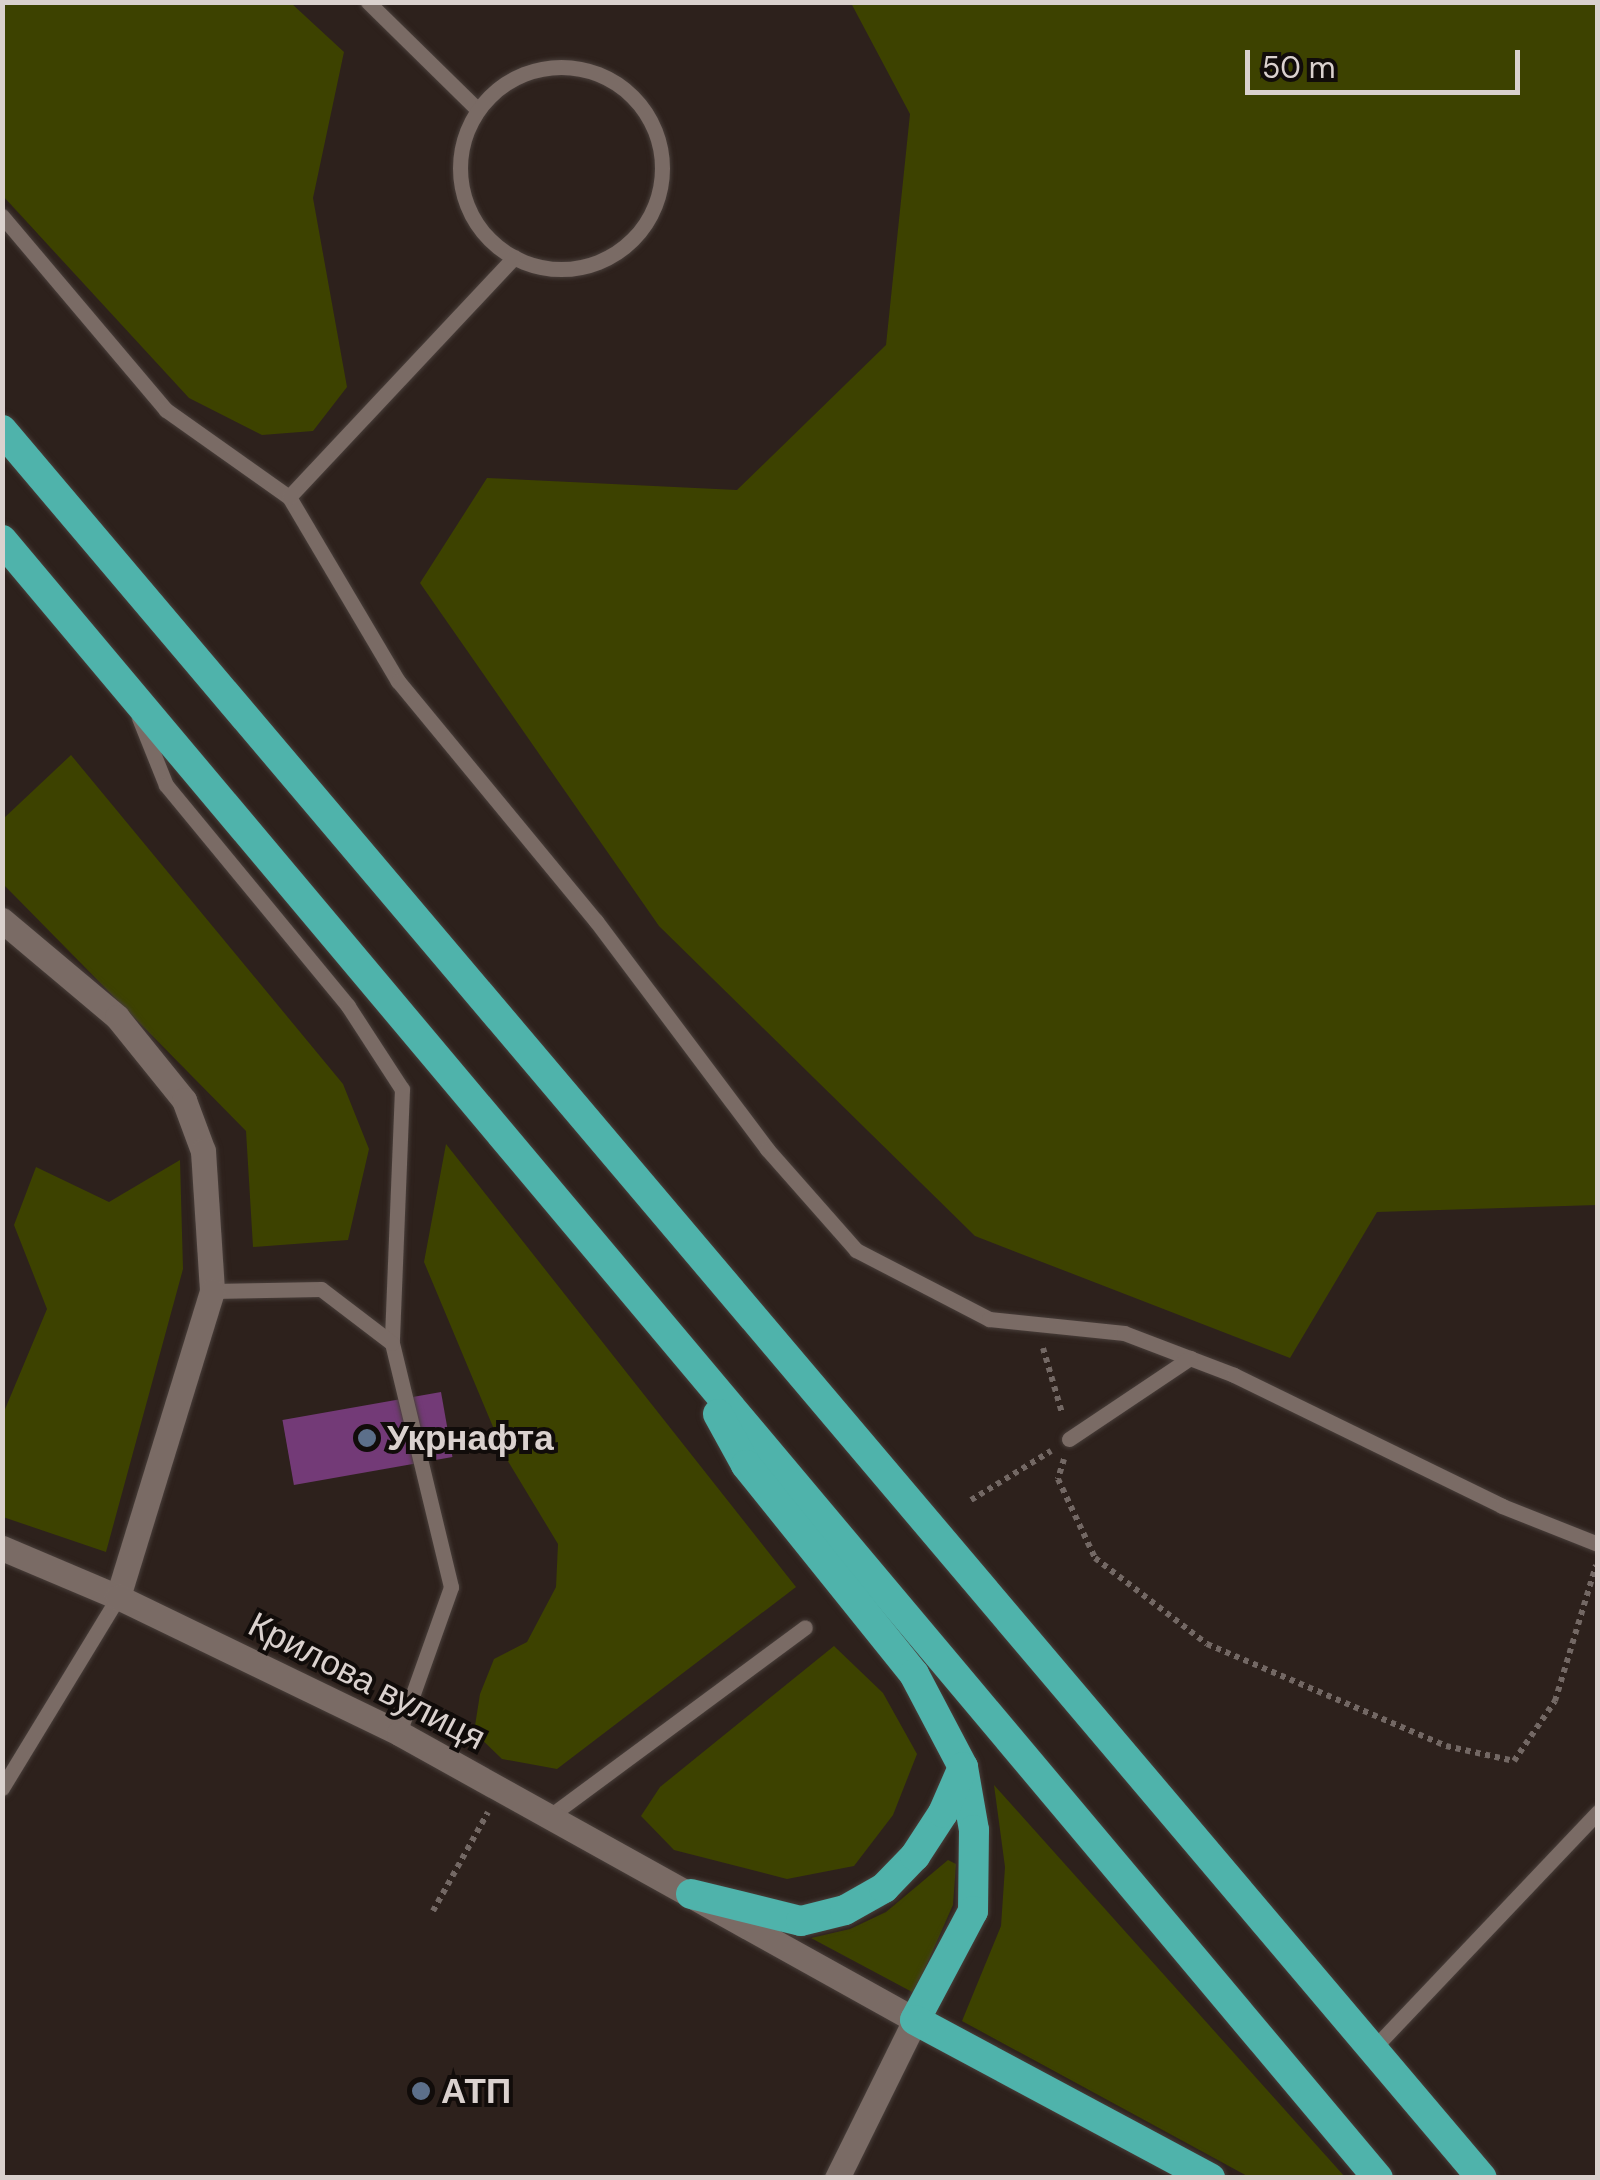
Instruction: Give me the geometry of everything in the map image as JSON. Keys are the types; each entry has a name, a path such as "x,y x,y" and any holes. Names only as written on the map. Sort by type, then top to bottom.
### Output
{"highway":[{"path":"2,430 431,931 1482,2178"},
{"path":"2,540 1378,2178"},
{"path":"686,1354 746,1466 914,1674 962,1767 974,1830 973,1911 915,2020 1210,2178"},
{"path":"691,1894 801,1921 844,1910 884,1888 916,1856 944,1813 962,1767"}],"street":[{"path":"2,920 117,1017 184,1100 203,1151 212,1291 118,1596"},
{"name":"Крилова вулиця","path":"2,1548 118,1596 399,1733 915,2020"},
{"path":"838,2178 915,2020"}],"lane":[{"path":"368,2 478,110"},
{"path":"570,67 596,72 639,103 662,150 663,177 657,203 627,246 580,268 553,269 514,257 484,233 461,185 466,133 478,110 496,90 530,72 570,67"},
{"path":"2,216 166,410 288,497 398,681 596,921 767,1149 856,1250 989,1318 1124,1332 1234,1375 1502,1506 1598,1544"},
{"path":"288,497 514,257"},
{"path":"126,686 166,785 348,1006 402,1089 392,1344 451,1587 399,1733"},
{"path":"212,1291 322,1289 392,1344"},
{"path":"1068,1439 1190,1358"},
{"path":"2,1788 118,1596"},
{"path":"550,1816 805,1626"},
{"path":"1372,2050 1598,1812"}],"path":[{"path":"1034,1324 1068,1439 1058,1479 1095,1558 1207,1644 1446,1746 1514,1761 1555,1701 1598,1560"},
{"path":"972,1500 1068,1439"},
{"path":"432,1911 501,1789"}],"green space":[{"path":"3,2 291,3 344,52 313,198 347,387 313,431 262,435 189,398 3,196"},
{"path":"851,3 1597,3 1597,1205 1377,1212 1290,1358 975,1236 659,926 420,583 487,478 737,490 886,345 910,114"},
{"path":"71,755 343,1084 369,1149 348,1240 253,1247 246,1131 3,884 3,819"},
{"path":"446,1144 796,1587 557,1769 502,1759 474,1732 480,1694 494,1659 527,1642 556,1587 558,1544 506,1458 424,1262"},
{"path":"180,1160 183,1269 106,1552 3,1517 3,1414 47,1309 14,1225 36,1167 109,1202"},
{"path":"834,1646 883,1693 917,1754 893,1815 854,1866 787,1879 674,1850 641,1816 660,1787"},
{"path":"994,1785 1345,2177 1249,2177 962,2021 1001,1926 1005,1867"},
{"path":"948,1860 956,1864 953,1905 914,1993 811,1938 850,1929 886,1912"}],"building":[{"name":"Укрнафта","path":"441,1392 452,1457 294,1485 282,1420"}],"place":[{"name":"Укрнафта","path":"367,1438"},
{"name":"АТП","path":"421,2091"}]}
